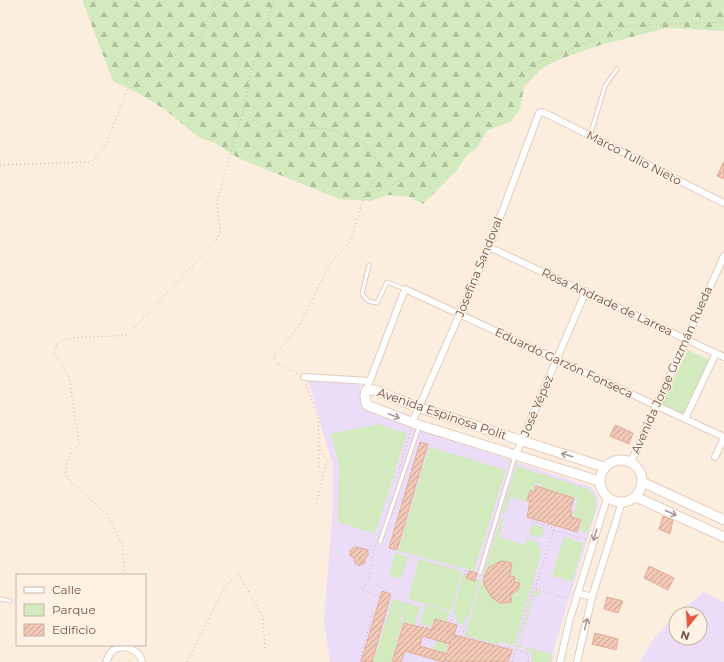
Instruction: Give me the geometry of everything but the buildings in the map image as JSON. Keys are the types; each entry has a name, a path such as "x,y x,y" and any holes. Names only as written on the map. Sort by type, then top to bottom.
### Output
{"street":[{"name":"Marco Tulio Nieto","path":"543,112 724,203"},
{"name":"Josefina Sandoval","path":"416,424 417,407 489,247 536,118 539,113 543,112"},
{"name":"Rosa Andrade de Larrea","path":"489,247 724,357"},
{"name":"Avenida Jorge Guzmán Rueda","path":"631,462 724,256"},
{"path":"366,391 405,289"},
{"name":"Eduardo Garzón Fonseca","path":"405,289 724,437"},
{"name":"José Yépez","path":"516,454 586,292"},
{"path":"685,419 716,353"},
{"path":"304,377 369,381"},
{"name":"Avenida Espinosa Polit","path":"599,481 416,424 366,404 364,396 366,391 375,390 417,407 604,467"},
{"path":"715,457 724,437"},
{"path":"615,460 631,462 639,469 642,482 636,497 622,502 607,498 602,492 599,481 604,467 615,460"},
{"path":"642,482 724,520"},
{"path":"636,497 724,537"},
{"path":"560,662 577,594 607,498"},
{"path":"577,662 592,597 622,502"},
{"path":"577,594 592,597"},
{"path":"106,662 109,654 115,649 122,647 129,648 137,652 142,662"}],"lane":[{"path":"590,136 606,86 617,69"},
{"path":"370,265 362,294 368,301 377,303 387,282 405,289"},
{"path":"380,542 416,424"},
{"path":"480,573 516,454"},
{"path":"0,599 10,601"}],"path":[{"path":"0,165 90,162 94,160 106,144 127,90 201,36 216,0"},
{"path":"124,574 123,547 108,516 66,477 65,464 79,443 69,376 54,353 57,343 66,338 119,337 129,334 218,238 220,229 217,201 242,114 252,68 274,0"},
{"path":"365,194 390,187 393,183 406,179 535,64 627,26 724,22"},
{"path":"242,114 273,131 324,128 359,139 384,168 365,194 350,242 329,265 299,326 275,355 274,360 277,364 304,377 318,417 319,468"},
{"path":"316,504 327,462 319,445"},
{"path":"532,521 586,540"},
{"path":"512,662 533,588 536,586 555,526"},
{"path":"465,575 466,569"},
{"path":"187,662 224,588 238,573 262,617 265,651"},
{"path":"533,588 565,598 569,596"},
{"path":"360,660 373,612"},
{"path":"447,632 454,612"},
{"path":"462,636 466,624"},
{"path":"419,625 516,649 527,653 529,658 528,662"},
{"path":"457,625 465,628"},
{"path":"448,662 444,661 453,634"}],"shaded area":[{"path":"308,379 361,381 360,395 365,407 376,415 591,487 598,498 598,505 555,645 552,662 330,662 324,620 333,507 333,464"},
{"path":"704,592 724,602 724,662 639,662 655,637 668,623 668,646 708,646 708,606 687,606"}],"green space":[{"path":"82,0 724,0 724,31 667,28 597,46 558,60 541,69 524,87 520,109 510,122 488,130 476,149 467,155 457,170 423,204 410,197 388,195 370,201 340,199 238,158 215,143 200,138 164,109 140,94 113,81"},
{"path":"688,350 712,361 686,416 661,405"},
{"path":"379,424 407,434 375,534 338,522 339,463 330,434"},
{"path":"429,447 506,470 474,571 398,551"},
{"path":"516,466 589,489 593,494 596,505 588,533 579,530 582,519 573,517 578,499 540,487 541,485 536,483 533,492 530,491 527,500 529,503 511,497 505,514 502,513"},
{"path":"501,517 505,518 499,537 525,545 527,539 540,543 538,549 542,550 514,646 502,642 497,644 465,636"},
{"path":"532,524 545,528 541,538 529,534"},
{"path":"564,537 584,543 572,582 552,576"},
{"path":"395,553 408,557 401,579 389,575"},
{"path":"419,559 462,571 451,611 408,599"},
{"path":"463,574 480,580 469,617 466,616 464,625 456,622 457,617 454,616 455,613 453,612"},
{"path":"534,590 541,592 540,596 535,594 520,645 523,646 522,648 518,647"},
{"path":"393,599 420,607 415,625 402,621 406,604 400,621 403,622 391,662 373,662"},
{"path":"425,605 450,612 445,631 420,624"},
{"path":"436,641 448,644 446,653 433,649"},
{"path":"526,647 552,654 551,662 531,662 532,653 525,649"}]}
